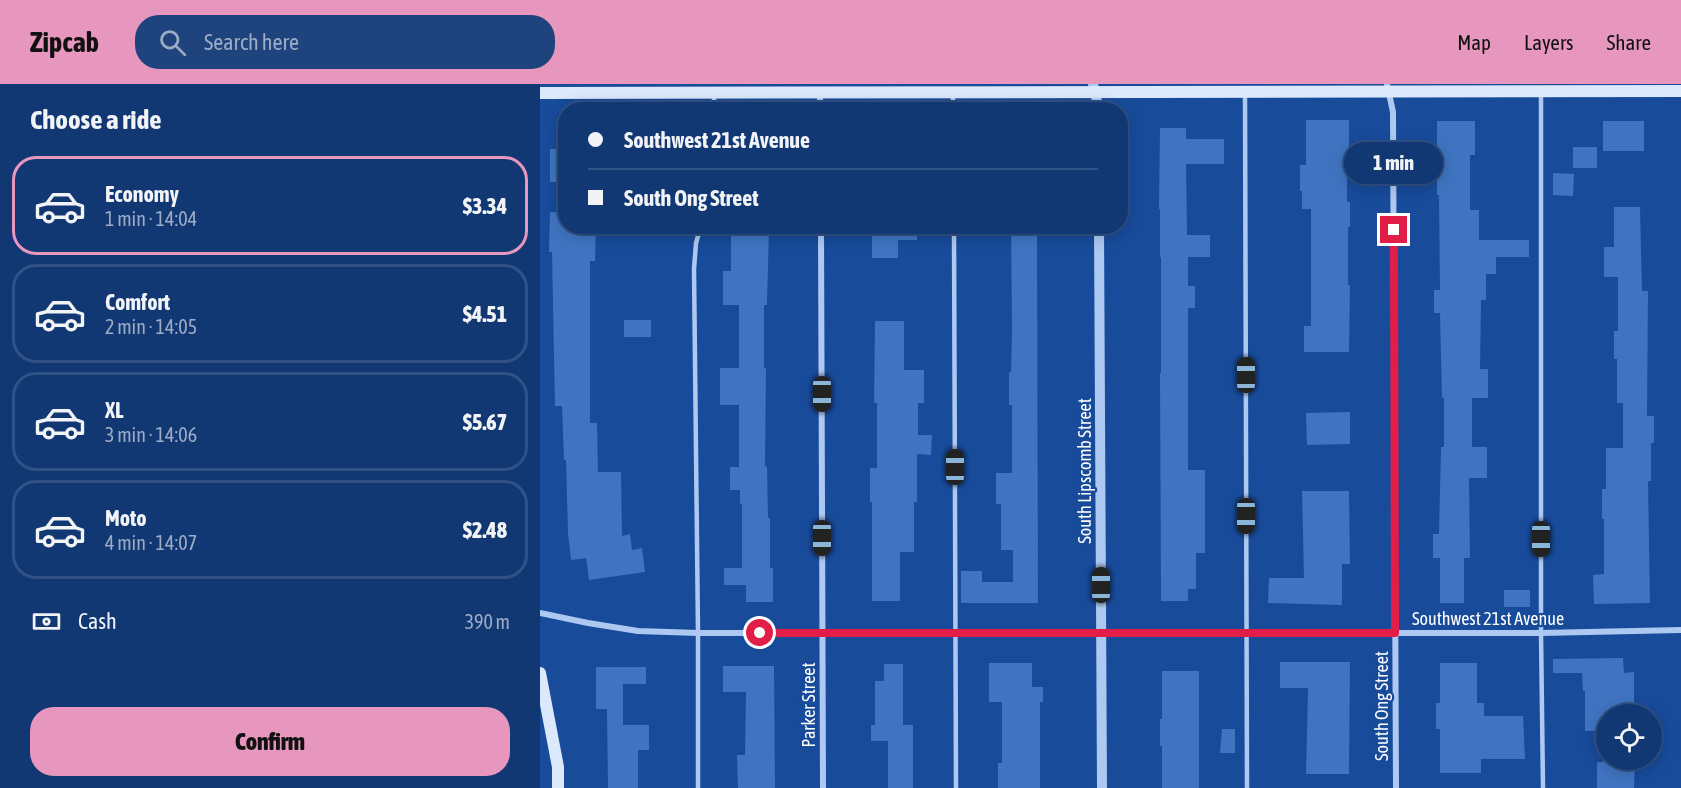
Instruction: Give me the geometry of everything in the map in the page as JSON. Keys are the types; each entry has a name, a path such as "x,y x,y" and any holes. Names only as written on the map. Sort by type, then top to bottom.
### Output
{"main road":[{"path":"540,93 953,93 1094,89 1245,93 1388,88 1541,92 1681,91"},
{"path":"540,673 558,766 558,788"}],"street":[{"name":"South Ong Street","path":"1388,88 1393,112 1396,788"},
{"path":"820,93 820,102"},
{"name":"Parker Street","path":"821,234 823,788"},
{"name":"South Lipscomb Street","path":"1099,234 1102,788"},
{"name":"Southwest 21st Avenue","path":"540,613 638,630 698,633 1541,633 1681,630"}],"lane":[{"path":"1541,92 1542,788"},
{"path":"714,93 714,102"},
{"path":"953,93 953,102"},
{"path":"1245,93 1247,788"},
{"path":"698,788 694,268 699,234"},
{"path":"954,234 956,788"}],"building":[{"path":"1306,120 1349,120 1347,202 1350,202 1350,227 1348,227 1349,352 1304,352 1304,326 1311,326 1311,209 1302,209 1302,191 1300,191 1300,165 1306,165"},
{"path":"1437,121 1475,121 1475,155 1470,155 1470,210 1479,210 1479,240 1529,240 1529,257 1496,257 1496,274 1486,274 1486,300 1481,300 1480,369 1488,369 1488,398 1472,398 1472,447 1487,447 1487,478 1469,478 1470,558 1464,558 1464,603 1440,603 1440,558 1433,558 1433,534 1439,534 1441,447 1444,447 1440,313 1434,313 1434,290 1440,290"},
{"path":"1603,121 1644,121 1644,151 1603,151"},
{"path":"1160,128 1186,128 1186,139 1224,139 1224,164 1186,164 1187,235 1210,235 1210,257 1188,257 1188,286 1195,286 1195,308 1188,308 1188,470 1205,470 1205,553 1196,553 1196,589 1188,589 1188,601 1161,601"},
{"path":"1573,147 1597,147 1597,168 1573,168"},
{"path":"550,149 558,149 558,182 550,182"},
{"path":"1553,173 1574,174 1573,196 1553,195"},
{"path":"1614,207 1640,207 1642,291 1648,291 1647,416 1654,416 1651,481 1648,481 1650,603 1594,604 1593,575 1604,574 1602,489 1606,489 1606,448 1623,448 1623,403 1617,403 1617,359 1614,359 1614,331 1618,331 1618,277 1604,277 1604,247 1614,247"},
{"path":"550,212 558,212 558,234 596,234 595,261 590,261 590,423 597,423 598,472 621,472 622,536 630,534 632,550 642,548 645,572 589,580 586,558 571,560 562,406 555,406 552,252 549,252"},
{"path":"731,234 769,234 767,305 764,305 765,467 767,466 773,602 746,602 746,585 724,585 724,568 742,568 740,490 730,490 730,467 739,467 739,405 720,405 720,368 739,368 739,305 723,305 723,271 731,271"},
{"path":"872,234 917,234 917,240 898,240 898,258 872,258"},
{"path":"1011,234 1037,234 1038,603 961,603 961,571 982,571 982,582 1013,582 1013,550 1001,550 1001,504 996,504 996,473 1012,473 1012,405 1009,405 1009,372 1011,372"},
{"path":"624,320 651,320 651,337 624,337"},
{"path":"875,321 904,321 904,370 924,370 924,403 918,403 918,435 932,435 931,455 917,454 914,552 900,552 900,601 872,601 870,468 877,468 877,403 874,403"},
{"path":"1350,412 1350,444 1307,445 1306,413"},
{"path":"1302,491 1349,491 1350,564 1342,564 1342,605 1268,603 1269,578 1304,578"},
{"path":"1504,590 1530,590 1530,607 1504,607"},
{"path":"1623,658 1624,673 1634,672 1634,704 1596,704 1596,731 1585,731 1585,691 1583,691 1582,673 1553,673 1553,659"},
{"path":"1280,662 1350,662 1349,774 1306,774 1308,688 1280,688"},
{"path":"989,663 1032,663 1032,687 1043,687 1043,702 1040,702 1040,788 998,788 998,763 1002,763 1002,702 989,702"},
{"path":"1440,663 1477,663 1477,703 1484,703 1484,716 1523,716 1525,759 1481,759 1481,773 1440,773 1440,729 1436,729 1436,703 1440,703"},
{"path":"884,664 903,664 903,725 913,725 913,788 888,788 888,741 871,741 871,725 875,725 875,681 884,681"},
{"path":"723,666 774,666 775,788 738,788 737,755 745,755 746,692 723,692"},
{"path":"596,667 646,667 646,684 623,684 623,725 649,725 649,750 638,750 638,788 608,788 607,709 596,709"},
{"path":"1162,671 1199,671 1199,788 1162,788 1160,719 1162,719"},
{"path":"1222,729 1235,729 1235,753 1220,753"},
{"path":"1597,770 1635,770 1634,788 1597,788"}],"route":[{"path":"760,633 1395,633 1394,230"}]}
